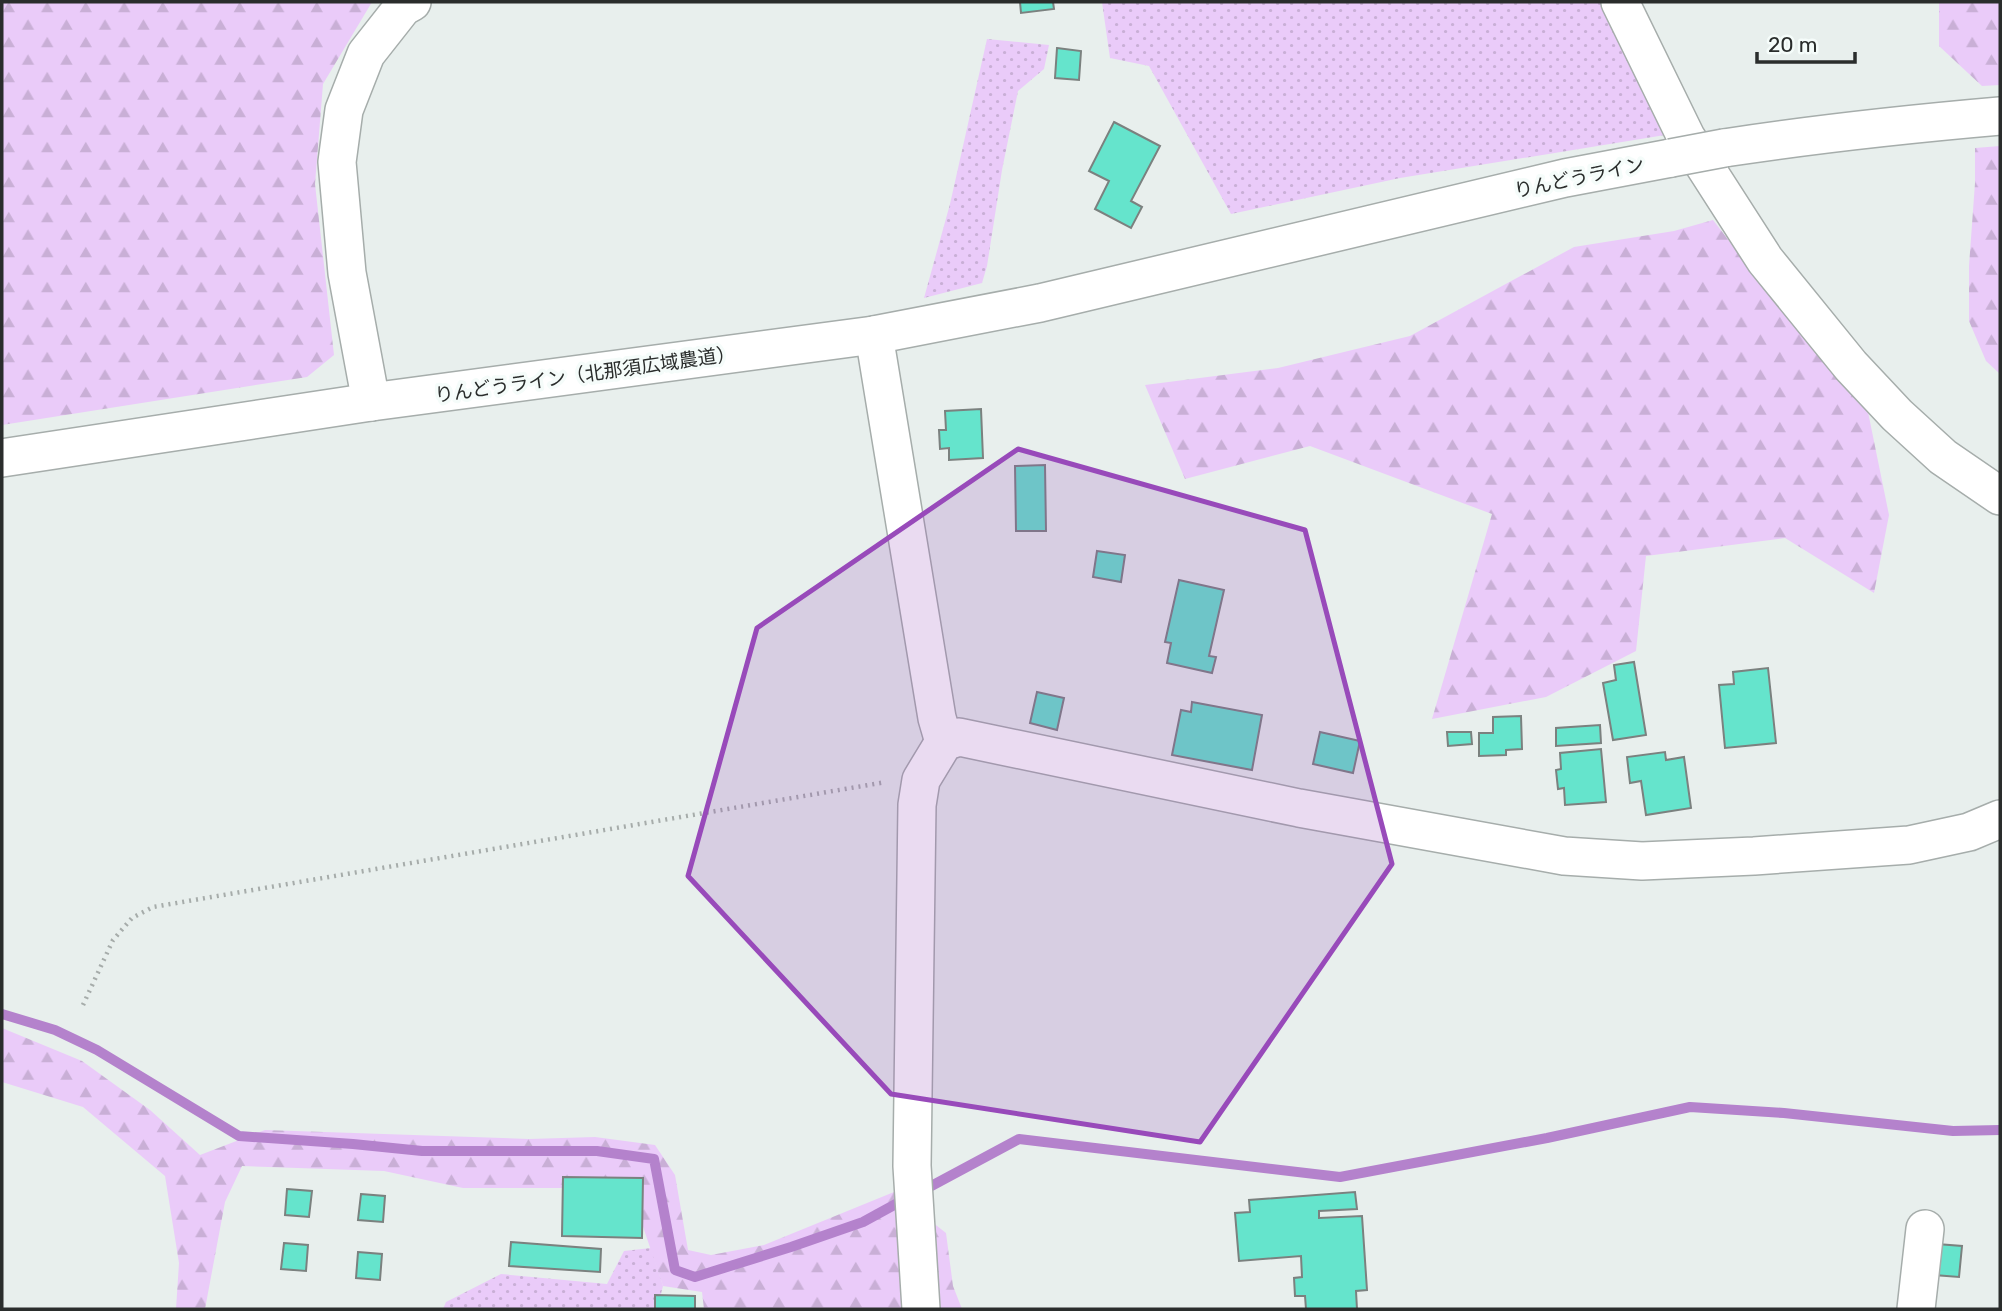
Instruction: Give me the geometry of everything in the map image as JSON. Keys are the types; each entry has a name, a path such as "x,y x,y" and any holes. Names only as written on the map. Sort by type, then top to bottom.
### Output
{"street":[{"path":"371,402 347,272 337,162 344,110 366,54 403,7 412,2"},
{"path":"1620,2 1686,137 1765,260 1851,366 1897,415 1943,457 2000,496"},
{"name":"りんどうライン","path":"1165,273 1565,178 1724,148 1877,127 2000,116"},
{"name":"りんどうライン（北那須広域農道）","path":"2,457 371,402 874,335 1040,303 1165,273"},
{"path":"874,335 937,718 944,742"},
{"path":"921,1309 912,1166 917,805 921,780 944,742 959,737 1299,808 1564,856 1642,861 1909,845 1969,832 2000,819"},
{"path":"1916,1309 1925,1229"}],"path":[{"path":"83,1005 113,940 132,918 153,908 855,786 921,780"}],"highlighted area":[{"path":"1018,449 1305,530 1392,864 1200,1142 891,1094 688,876 757,628"}],"green space":[{"path":"2,2 372,2 323,84 315,184 334,355 307,377 2,425"},
{"path":"1102,2 1600,2 1665,135 1400,178 1231,214 1149,66 1110,58"},
{"path":"1939,2 2000,2 2000,85 1982,86 1939,46"},
{"path":"987,39 1049,45 1044,69 1018,91 982,283 924,298 950,204"},
{"path":"2000,146 2000,374 1986,361 1969,321 1969,266 1975,148"},
{"path":"1713,220 1764,286 1867,407 1889,515 1874,593 1785,538 1646,556 1636,651 1546,697 1432,719 1492,514 1310,446 1185,479 1145,385 1278,368 1410,336 1574,247 1674,231"},
{"path":"2,1028 82,1061 150,1110 200,1155 265,1130 529,1139 595,1137 655,1145 675,1175 688,1250 711,1255 764,1245 894,1192 946,1233 953,1286 962,1309 704,1309 702,1292 663,1286 630,1188 463,1188 384,1171 242,1166 225,1202 205,1309 176,1309 179,1263 165,1176 83,1107 2,1082"},
{"path":"651,1248 663,1286 657,1309 443,1309 446,1302 501,1274 607,1284 624,1251"}],"building":[{"path":"1020,2 1053,2 1054,9 1021,13"},
{"path":"1057,48 1081,51 1079,80 1055,78"},
{"path":"1114,122 1160,146 1131,201 1142,207 1131,228 1095,209 1109,181 1089,171"},
{"path":"981,409 983,458 949,460 949,448 940,449 939,430 946,430 945,411"},
{"path":"1045,465 1046,531 1016,531 1015,466"},
{"path":"1097,551 1125,555 1121,582 1093,577"},
{"path":"1179,580 1224,590 1209,656 1216,657 1212,673 1167,663 1171,643 1165,642"},
{"path":"1634,662 1646,735 1613,740 1603,683 1616,680 1614,665"},
{"path":"1768,668 1776,743 1725,748 1719,685 1734,684 1733,672"},
{"path":"1037,692 1064,698 1057,730 1030,723"},
{"path":"1192,702 1262,715 1252,770 1172,755 1181,710 1191,712"},
{"path":"1521,716 1522,749 1506,750 1506,755 1479,756 1479,733 1493,733 1493,717"},
{"path":"1600,725 1601,743 1556,746 1556,728"},
{"path":"1320,732 1360,741 1353,773 1313,764"},
{"path":"1447,732 1471,732 1472,744 1448,746"},
{"path":"1601,749 1606,802 1565,805 1564,788 1558,789 1556,770 1561,769 1560,753"},
{"path":"1665,752 1666,760 1684,757 1691,808 1646,815 1641,781 1630,783 1627,757"},
{"path":"563,1177 643,1178 642,1238 562,1236"},
{"path":"287,1189 312,1191 309,1217 285,1215"},
{"path":"1355,1192 1357,1209 1319,1211 1319,1218 1362,1216 1367,1290 1356,1291 1357,1309 1306,1309 1305,1296 1295,1296 1294,1278 1302,1277 1301,1256 1239,1261 1235,1213 1250,1212 1249,1200"},
{"path":"361,1194 385,1196 383,1222 358,1220"},
{"path":"511,1242 601,1249 600,1272 509,1266"},
{"path":"284,1243 308,1245 306,1271 281,1269"},
{"path":"1937,1244 1962,1246 1959,1277 1934,1275"},
{"path":"358,1252 382,1254 380,1280 356,1278"},
{"path":"655,1295 695,1296 695,1309 655,1309"}],"waterway":[{"path":"2,1014 55,1030 97,1050 239,1136 422,1151 597,1151 654,1159 675,1270 695,1277 863,1222 905,1199"},
{"path":"922,1191 1019,1139 1340,1177 1547,1138 1690,1107 1784,1113 1953,1131 2000,1130"}]}
